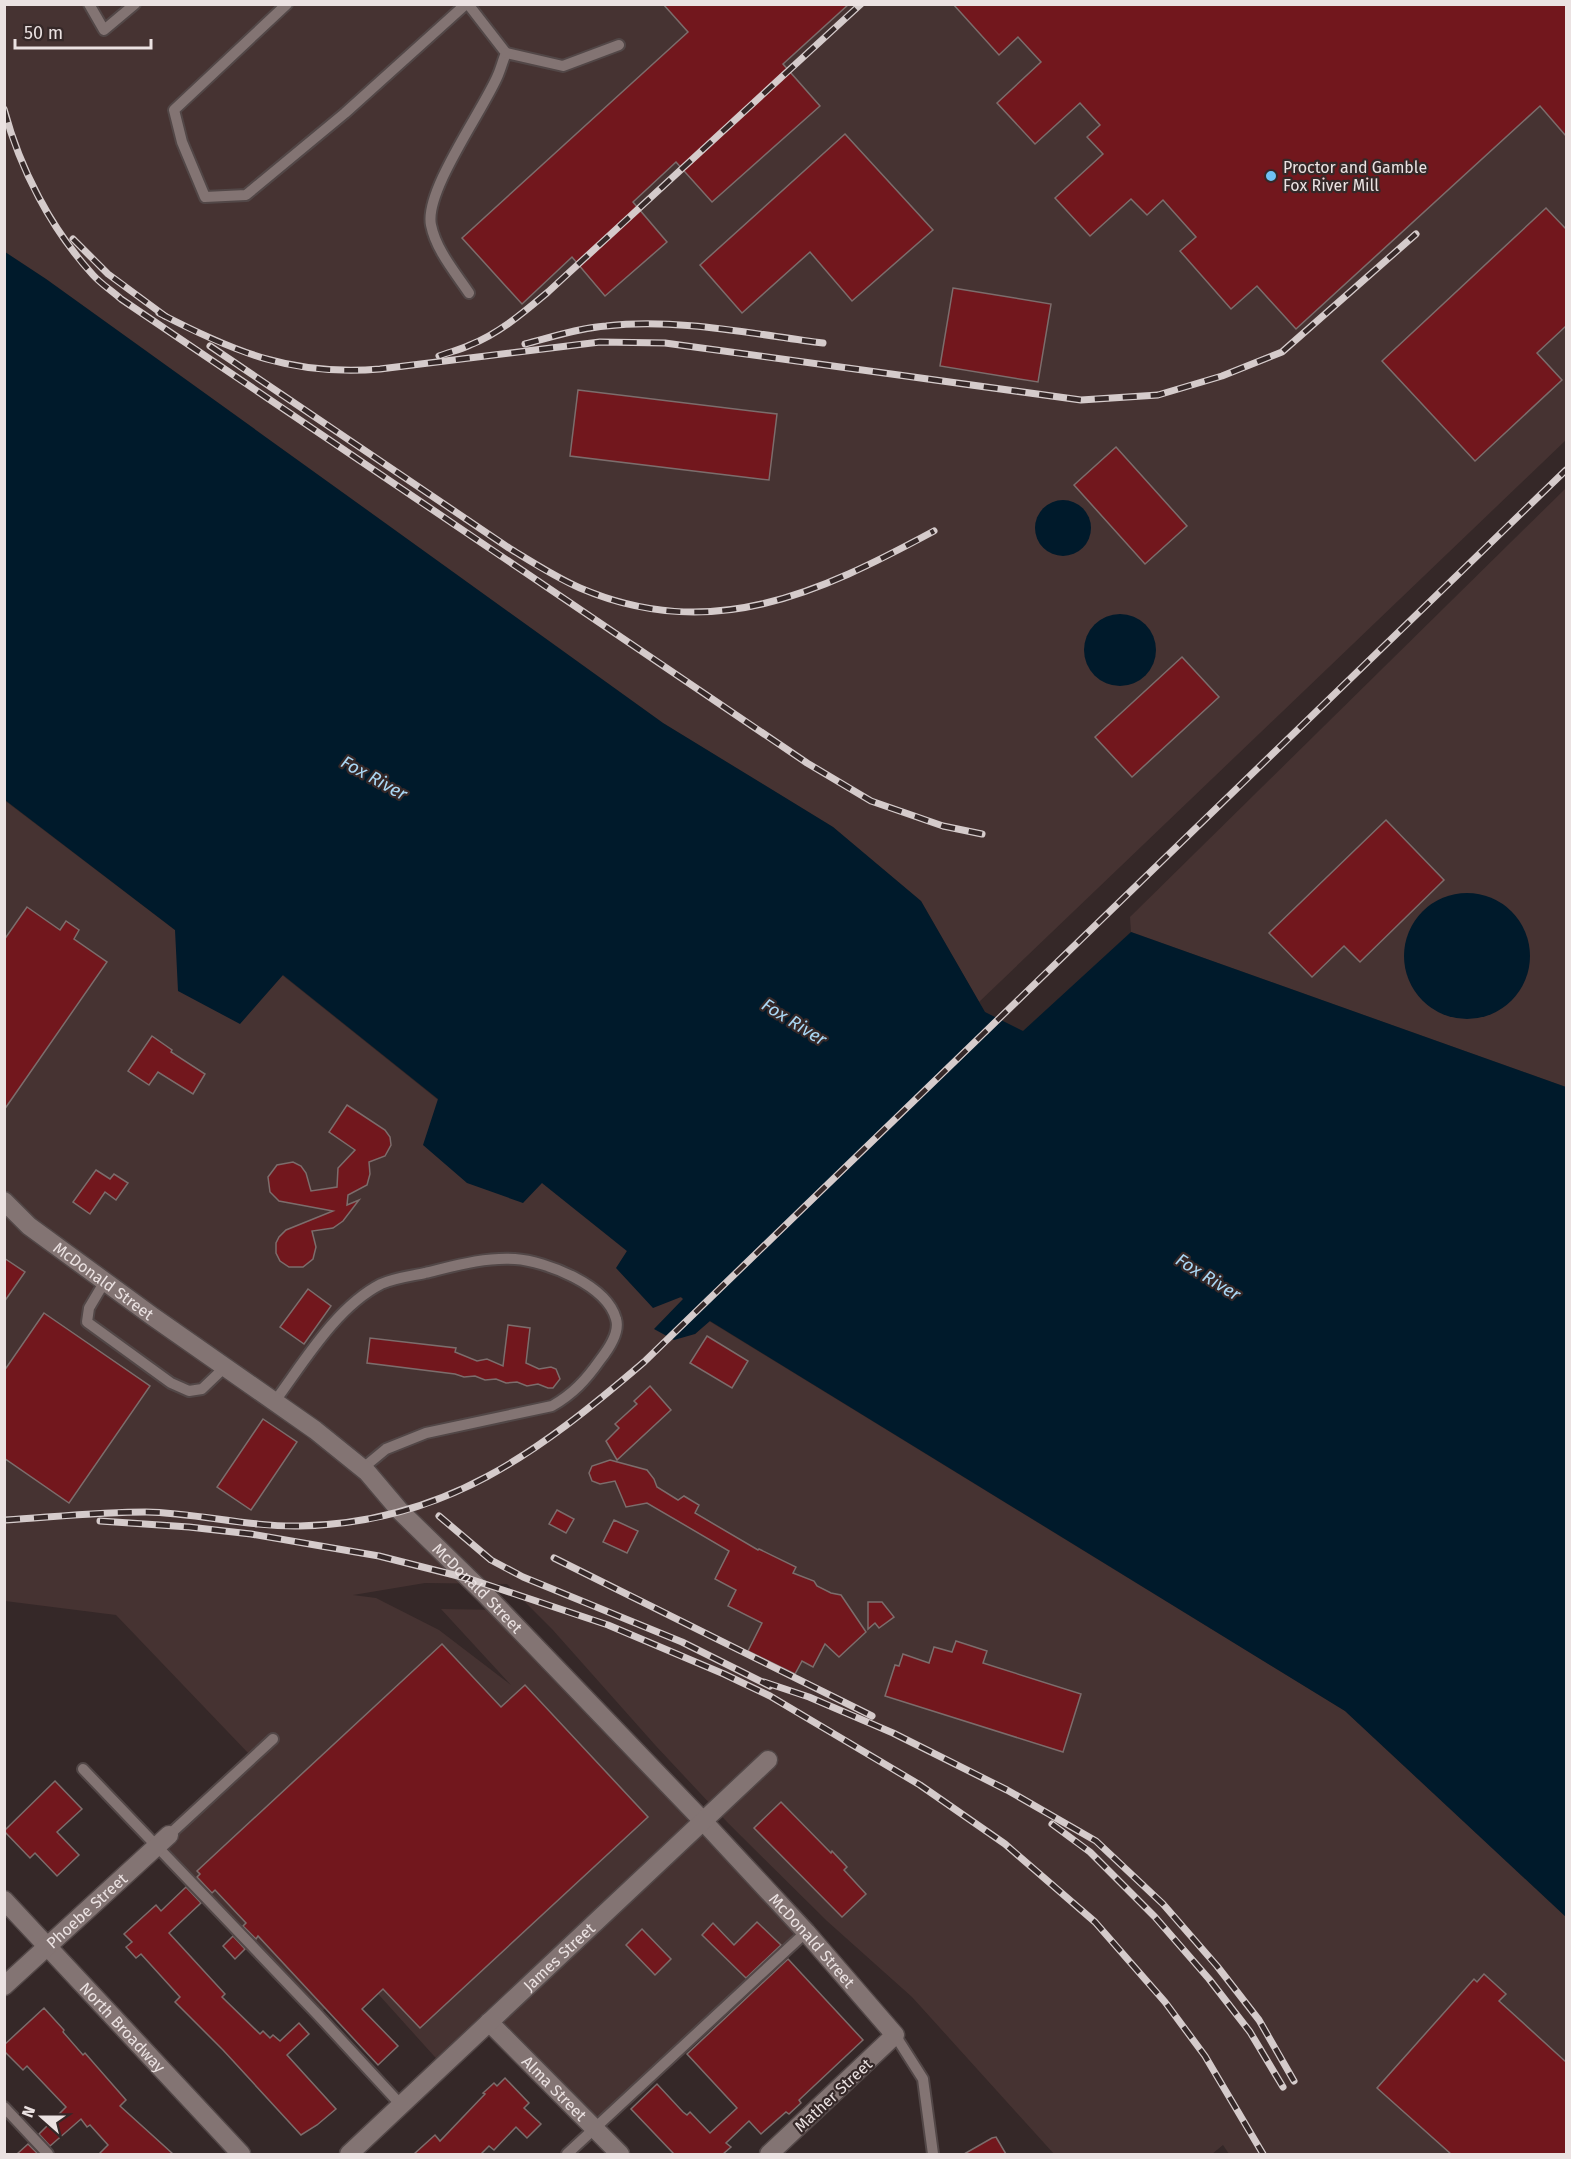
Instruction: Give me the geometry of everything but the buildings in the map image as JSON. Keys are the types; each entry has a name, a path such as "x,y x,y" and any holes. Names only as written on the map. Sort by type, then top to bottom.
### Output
{"street":[{"name":"McDonald Street","path":"4,1201 29,1226 315,1430 363,1468 400,1511 485,1594 703,1821 806,1932 895,2035"},
{"name":"James Street","path":"349,2154 768,1760"},
{"name":"Phoebe Street","path":"4,1986 163,1840"},
{"name":"North Broadway","path":"4,1900 241,2154"},
{"name":"Alma Street","path":"489,2022 620,2154"},
{"name":"Mather Street","path":"769,2154 895,2035"}],"lane":[{"path":"89,4 104,30 135,4"},
{"path":"287,4 174,110 182,142 205,196 246,195 345,113 467,4 506,53 563,66 620,45"},
{"path":"469,293 442,253 431,224 431,205 440,183 498,76 506,53"},
{"path":"274,1401 344,1311 382,1283 493,1259 535,1261 579,1280 599,1294 609,1306 617,1320 616,1334 582,1384 568,1397 552,1406 426,1433 386,1449 363,1468"},
{"path":"105,1281 89,1308 87,1322 171,1383 189,1391 202,1389 225,1367"},
{"path":"163,1840 273,1739"},
{"path":"83,1768 163,1840 401,2105"},
{"path":"567,2154 806,1932"},
{"path":"895,2035 923,2079 933,2154"},
{"path":"4,2107 48,2154"}],"shaded area":[{"path":"4,5 1566,5 1566,440 979,1002 921,901 833,827 663,723 46,279 5,252"},
{"path":"1566,488 1566,1087 1131,932 1130,917"},
{"path":"4,800 175,930 282,975 627,1251 617,1268 684,1299 655,1329 695,1334 709,1321 1345,1711 1566,1917 1566,2154 1229,2154 1223,2145 1212,2154 1054,2154 912,1997 827,1921 728,1823 552,1629 507,1584 425,1583 353,1595 376,1598 439,1630 511,1685 441,1609 501,1610 806,1932 595,2128 489,2022 443,2066 361,1975 318,2015 157,1846 250,1755 116,1615 5,1601"}],"water":[{"name":"Fox River","path":"5,252 46,279 663,723 833,827 921,901 985,1012 1023,1031 1131,932 1566,1087 1566,1917 1345,1711 710,1321 695,1334 674,1340 654,1329 683,1299 681,1297 653,1308 616,1268 627,1251 542,1183 523,1203 467,1183 423,1145 438,1099 283,975 240,1024 178,991 175,930 5,800"},
{"path":"1057,500 1069,500 1083,508 1091,522 1089,539 1083,548 1069,556 1057,556 1040,544 1035,534 1035,522 1047,505"},
{"path":"1113,614 1127,614 1146,624 1156,643 1156,657 1146,676 1127,686 1113,686 1094,676 1084,657 1084,643 1094,624"},
{"path":"1467,893 1491,898 1511,912 1525,932 1530,956 1525,980 1511,1000 1491,1014 1467,1019 1443,1014 1423,1000 1409,980 1404,956 1409,932 1423,912 1443,898"}],"railway":[{"path":"439,356 481,340 511,322 539,300 861,4"},
{"path":"4,109 28,176 51,218 93,275 121,299 807,763 871,801 943,826 982,834"},
{"path":"159,313 214,340 265,359 319,369 380,369 600,342 665,343 1081,400 1158,395 1222,376 1282,352 1416,234"},
{"path":"73,239 108,274 165,316"},
{"path":"525,344 586,329 633,324 688,325 823,343"},
{"path":"210,346 509,548 571,584 628,604 674,611 719,611 763,604 806,591 849,574 934,531"},
{"path":"6,1520 146,1512 281,1526 352,1522 400,1512 445,1497 487,1477 527,1453 605,1395 644,1362 1566,470"},
{"path":"439,1516 491,1560 523,1577 682,1642 770,1686"},
{"path":"100,1521 251,1534 379,1556 470,1579 608,1625 770,1696 920,1785 1005,1844 1095,1922 1165,2002 1205,2056 1263,2154"},
{"path":"554,1558 872,1716"},
{"path":"764,1682 809,1697 893,1733 1007,1790 1096,1841 1163,1904 1217,1966 1259,2020 1294,2081"},
{"path":"1052,1824 1090,1852 1155,1917 1209,1979 1250,2032 1283,2087"}],"place":[{"name":"Proctor and Gamble Fox River Mill","path":"1271,176"}]}
